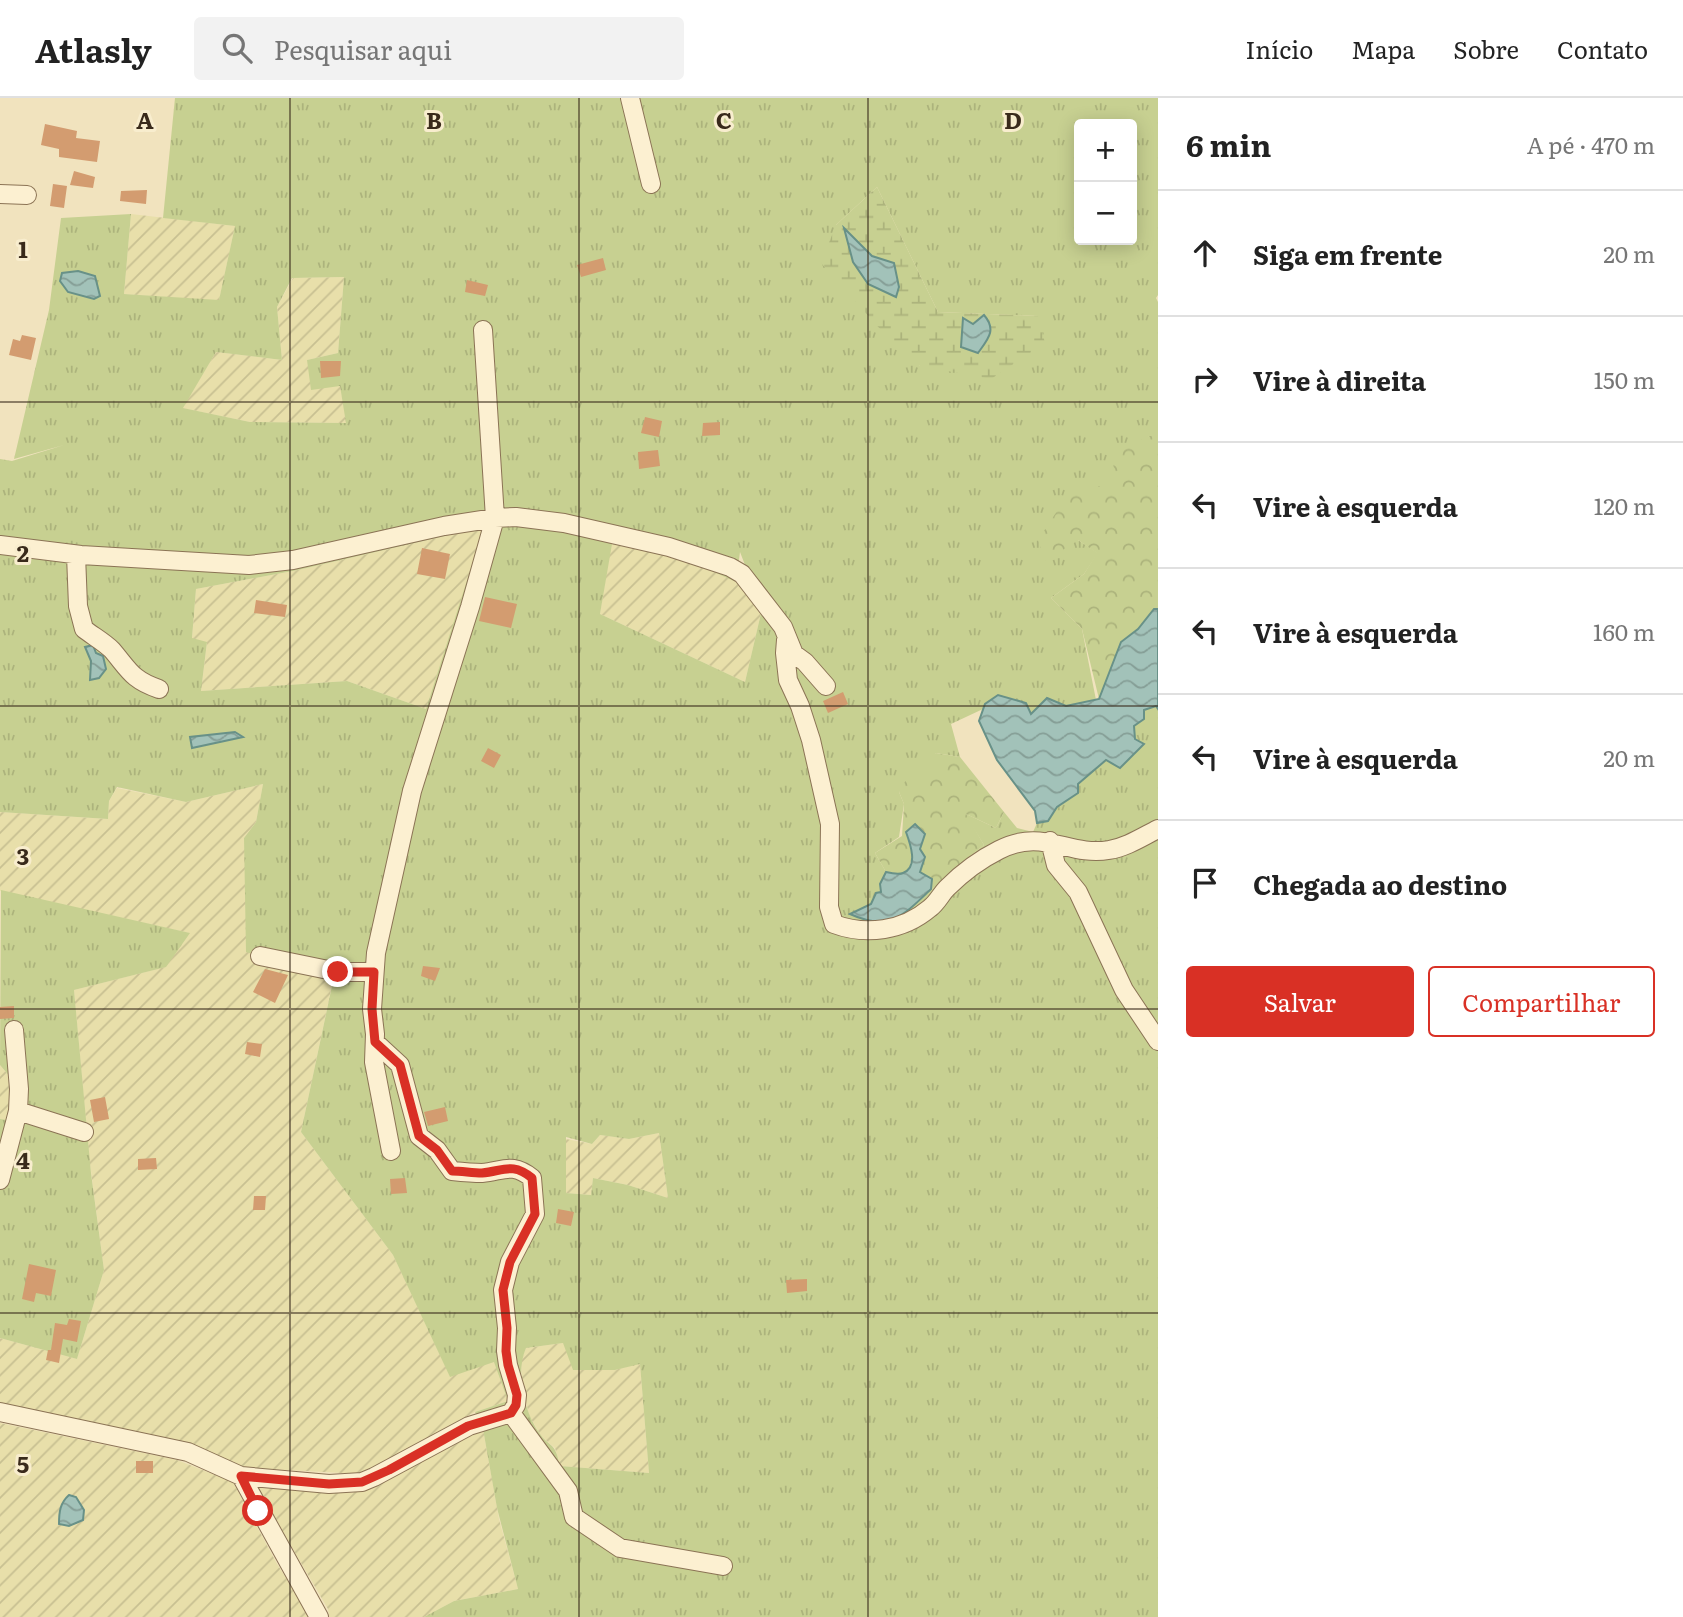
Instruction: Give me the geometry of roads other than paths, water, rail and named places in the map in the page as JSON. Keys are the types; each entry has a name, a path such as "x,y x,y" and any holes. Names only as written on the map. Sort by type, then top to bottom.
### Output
{"street":[{"path":"630,98 651,184"},
{"path":"0,194 27,195"},
{"path":"391,1151 374,1062 374,972 380,929 412,791 495,518 483,330"},
{"path":"0,545 76,555 249,565 293,560 444,526 495,518 516,517 564,523 669,547 730,567 742,574 783,627 794,654 805,662 826,686"},
{"path":"76,555 78,606 84,629 110,648 124,667 143,684 159,689"},
{"path":"787,638 785,653 788,680 811,740 830,824 829,907 834,924 850,930 881,930 908,921 930,908 961,876 1000,849 1026,840 1050,841 1077,849 1107,850 1129,844 1158,829"},
{"path":"1050,841 1056,865 1078,892 1124,989 1158,1041"},
{"path":"260,956 338,972 374,972"},
{"path":"0,1181 18,1111 14,1030"},
{"path":"0,1412 84,1432 181,1450 219,1464 241,1476 329,1484 362,1482 468,1426 511,1413 516,1405 517,1395 506,1351 507,1328 503,1290 510,1262 535,1214 532,1178 522,1170 508,1167 482,1173 452,1171 437,1150 419,1136 400,1065 375,1042"},
{"path":"18,1111 84,1132"},
{"path":"511,1413 568,1492 574,1517 620,1548 723,1566"},
{"path":"241,1476 318,1617"}],"water":[{"path":"844,228 872,256 894,263 899,287 896,297 868,284 853,262"},
{"path":"78,271 95,276 100,296 94,299 68,292 60,281 62,273"},
{"path":"984,315 990,330 982,348 978,353 961,347 963,318 973,324"},
{"path":"1154,609 1158,609 1158,709 1156,706 1144,710 1144,719 1134,726 1135,739 1144,744 1120,768 1106,760 1078,784 1078,793 1057,807 1048,821 1037,823 1035,811 997,760 979,721 985,704 998,695 1026,703 1031,714 1047,698 1066,706 1099,699 1121,642 1138,629"},
{"path":"93,645 96,653 103,656 106,669 99,678 90,680 91,661 85,647"},
{"path":"235,732 243,737 192,748 190,737"},
{"path":"915,824 925,834 920,849 925,857 920,872 932,879 931,889 895,918 875,921 850,914 871,904 876,893 881,892 880,884 886,872 899,874 911,866 912,854 906,832"},
{"path":"69,1495 76,1497 84,1510 83,1520 69,1526 59,1524 59,1516"}]}
